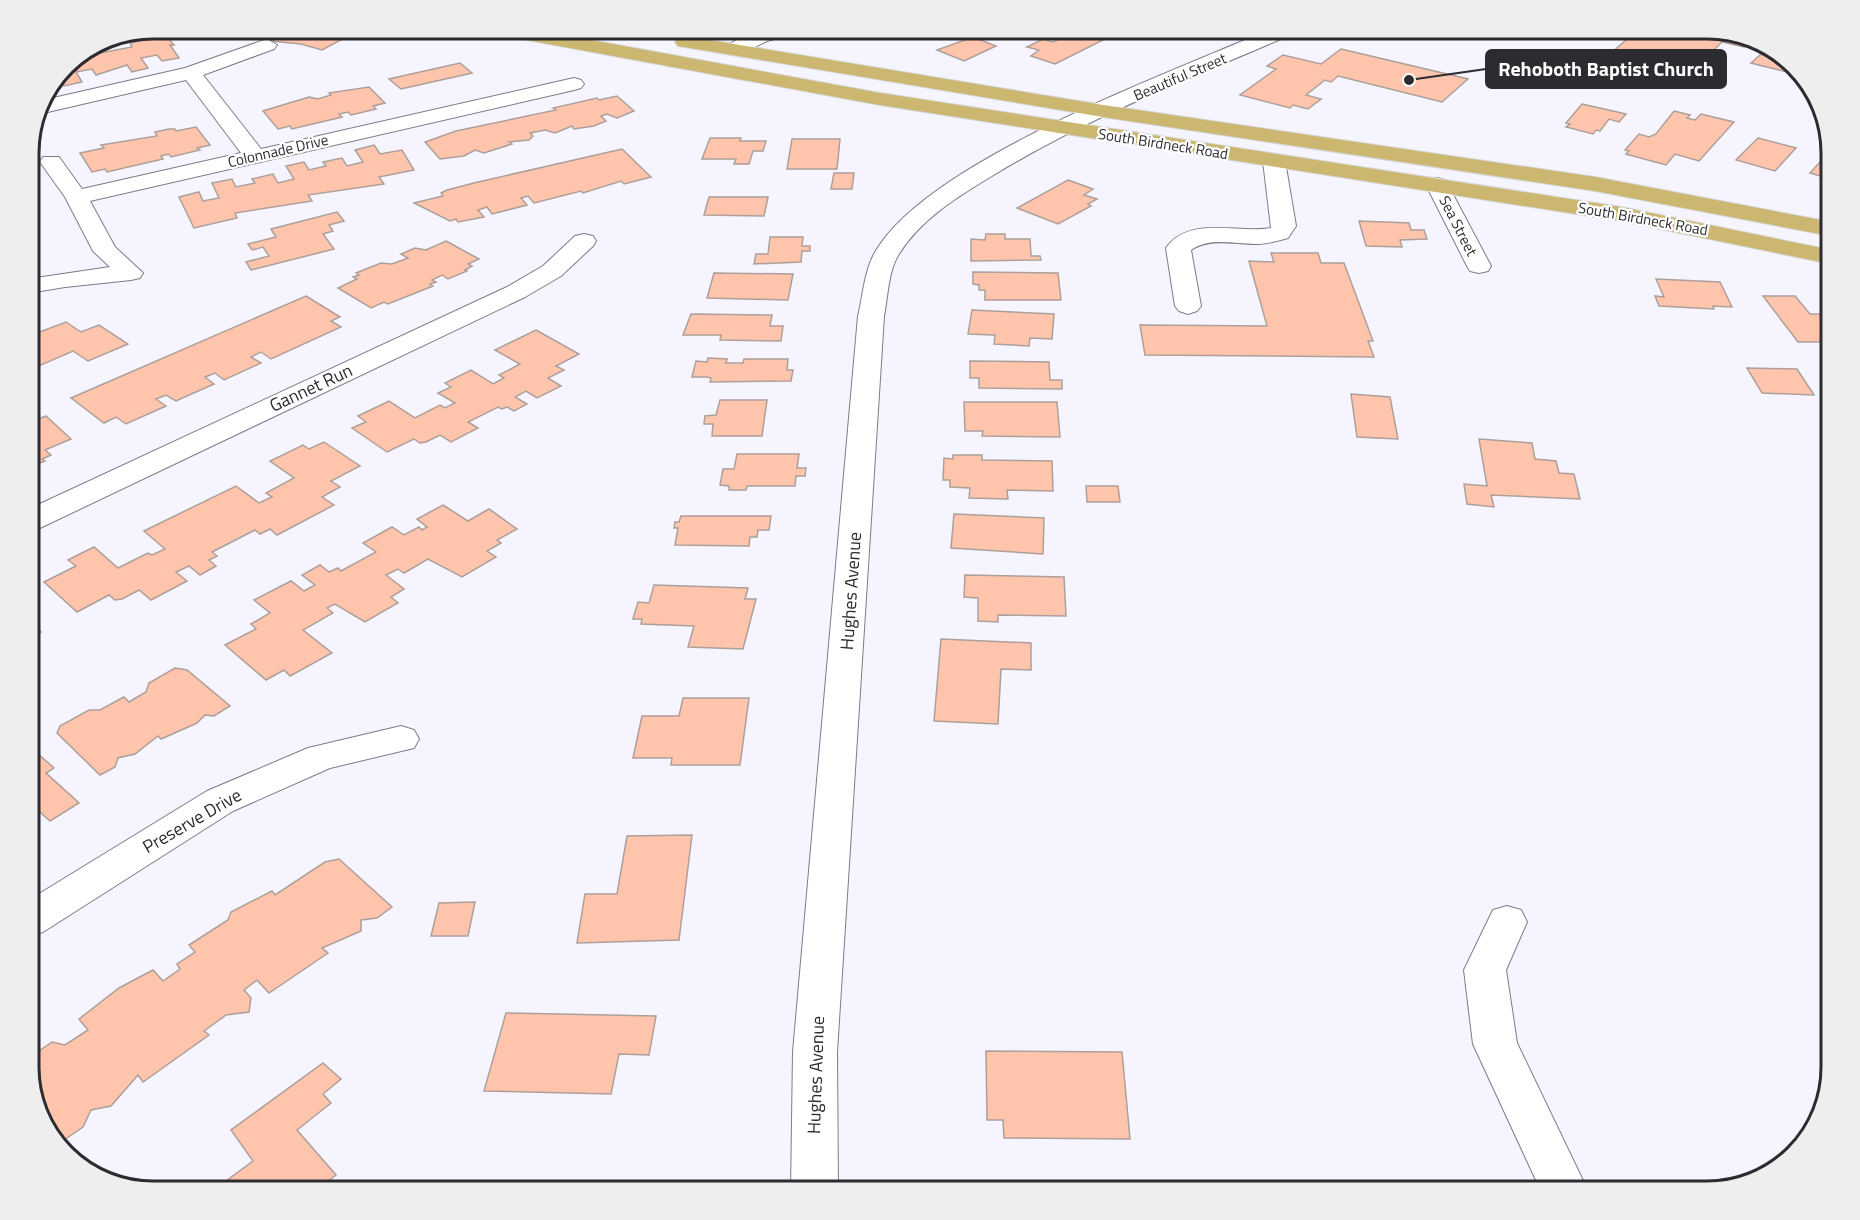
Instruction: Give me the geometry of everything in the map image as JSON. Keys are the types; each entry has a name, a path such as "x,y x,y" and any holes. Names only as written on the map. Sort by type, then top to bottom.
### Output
{"main road":[{"name":"South Birdneck Road","path":"553,39 782,82 1066,129 1654,220 1821,255"},
{"name":"South Birdneck Road","path":"669,39 1103,111 1595,184 1821,227"}],"street":[{"path":"734,50 756,39"},
{"name":"Beautiful Street","path":"1103,111 1265,39"},
{"path":"50,106 191,73 267,45"},
{"path":"191,73 255,156"},
{"name":"Colonnade Drive","path":"76,197 574,84"},
{"name":"Hughes Avenue","path":"814,1181 815,1052 871,316 883,265 886,255 904,231 931,205 964,182 1103,111"},
{"path":"1188,306 1178,248 1189,238 1202,235 1268,237 1280,233 1284,226 1274,161"},
{"path":"39,284 65,279 131,273 105,251 76,197 51,162"},
{"name":"Sea Street","path":"1437,185 1479,266"},
{"name":"Gannet Run","path":"39,516 516,292 552,271 584,242"},
{"name":"Preserve Drive","path":"39,914 220,801 321,757 401,739"},
{"path":"1507,922 1485,970 1495,1044 1560,1181"}],"building":[{"path":"151,39 169,39 174,45 170,45 179,58 162,61 157,55 141,58 148,68 132,72 127,65 96,75 92,69 76,72 82,82 64,86 63,84 72,72 96,54 132,47 130,43"},
{"path":"269,39 343,39 322,50 301,44 270,41 273,40"},
{"path":"967,39 978,39 996,46 964,61 937,50"},
{"path":"1043,39 1053,42 1060,39 1103,40 1055,64 1031,56 1039,50 1027,47"},
{"path":"1627,39 1707,39 1745,46 1722,42 1691,72 1611,53"},
{"path":"1341,49 1468,79 1442,102 1338,76 1331,82 1325,80 1306,95 1321,99 1308,109 1293,105 1290,108 1240,95 1276,69 1267,66 1283,55 1321,64"},
{"path":"1762,54 1787,72 1751,63"},
{"path":"460,63 472,73 401,89 389,79"},
{"path":"369,87 385,103 373,106 376,109 351,115 348,112 339,114 342,117 292,129 290,126 278,129 263,111 309,97 318,99 331,95 329,93"},
{"path":"617,96 634,111 617,118 607,114 601,116 606,121 594,126 574,129 572,126 555,133 545,130 530,133 533,136 529,140 509,142 512,144 484,153 475,150 464,156 440,159 425,142 456,131 556,110 553,108 597,98 599,100"},
{"path":"1582,104 1626,114 1619,122 1609,119 1600,131 1596,130 1593,134 1566,127 1570,124 1566,123"},
{"path":"1674,111 1690,115 1687,118 1695,120 1701,114 1734,122 1699,161 1675,154 1666,165 1626,154 1629,151 1625,150 1639,134 1649,137 1656,134"},
{"path":"196,127 210,145 197,148 200,150 171,157 169,154 161,156 163,159 107,172 105,169 92,172 80,153 104,148 101,145 157,136 155,132"},
{"path":"710,138 766,141 763,151 753,151 749,164 734,164 736,159 702,159"},
{"path":"1758,138 1796,148 1775,171 1736,160"},
{"path":"792,139 840,139 837,169 787,169"},
{"path":"374,145 380,154 402,150 414,170 379,177 384,184 308,195 312,201 235,213 237,218 194,228 179,197 199,192 203,201 219,198 212,183 232,179 236,187 255,183 252,179 273,174 278,183 294,179 286,166 304,162 309,170 326,166 323,162 342,158 347,166 363,162 355,150"},
{"path":"622,149 651,177 624,184 621,181 583,193 581,191 534,203 528,196 521,198 527,205 492,214 487,207 478,210 484,217 458,222 456,219 450,221 414,203 443,196 441,193 447,190"},
{"path":"1821,161 1821,176 1810,173"},
{"path":"834,173 854,173 852,189 831,189"},
{"path":"1068,180 1093,189 1084,195 1097,199 1088,204 1091,206 1058,224 1017,208"},
{"path":"709,197 768,197 764,216 704,215"},
{"path":"337,212 344,221 329,225 333,231 323,234 334,249 251,270 246,262 269,256 263,247 252,250 248,244 276,237 271,229"},
{"path":"1359,221 1409,223 1411,230 1424,230 1427,239 1400,240 1402,247 1366,246"},
{"path":"986,234 1005,234 1005,239 1030,239 1031,256 1040,256 1041,260 971,261 971,239 985,240"},
{"path":"770,237 803,237 802,246 810,246 810,251 802,251 801,262 754,264 756,254 768,254"},
{"path":"446,241 479,259 468,264 472,266 465,270 467,271 448,279 442,275 432,280 436,282 430,284 433,286 388,304 384,302 371,308 338,288 357,279 353,277 359,275 356,273 381,263 392,264 408,258 401,254 415,248 426,250"},
{"path":"1271,253 1318,253 1321,263 1344,263 1373,341 1368,341 1374,357 1145,355 1140,325 1267,326 1249,261 1274,262"},
{"path":"973,272 1058,273 1061,300 985,300 985,290 979,290 979,285 973,284"},
{"path":"714,273 793,274 788,300 707,298"},
{"path":"1656,279 1720,282 1732,307 1713,306 1714,309 1659,306 1655,296 1664,297"},
{"path":"306,296 340,317 331,321 341,327 271,359 261,352 251,357 261,363 224,380 215,373 205,377 214,384 176,401 166,395 156,399 166,406 126,424 116,417 104,423 71,398"},
{"path":"1763,296 1795,296 1810,314 1821,314 1821,342 1798,342"},
{"path":"972,310 1054,314 1052,339 1030,338 1029,346 994,344 995,335 968,334"},
{"path":"691,314 772,315 770,326 783,326 781,341 720,340 721,335 683,335"},
{"path":"66,322 81,332 99,325 128,344 88,361 73,351 39,366 39,332"},
{"path":"536,330 579,354 556,366 564,370 548,378 561,386 537,398 526,391 515,397 527,404 514,411 507,407 502,409 498,407 468,422 478,428 451,442 440,435 420,443 414,439 387,452 352,428 366,422 358,416 389,401 415,418 440,405 445,408 455,403 438,393 451,387 445,383 471,370 493,384 504,378 499,375 520,364 495,350"},
{"path":"708,358 727,359 726,363 743,363 744,359 788,359 787,370 793,370 791,381 710,382 711,378 692,377 696,361 707,362"},
{"path":"970,361 1049,362 1050,380 1062,380 1062,389 979,388 979,378 970,378"},
{"path":"1747,368 1797,369 1814,395 1762,393"},
{"path":"1351,394 1390,397 1398,439 1357,437"},
{"path":"720,400 767,400 762,436 712,436 713,424 704,424 705,416 716,415"},
{"path":"964,402 1057,402 1060,437 982,436 983,431 965,431"},
{"path":"46,416 71,439 45,450 51,455 42,459 45,461 39,463 39,419"},
{"path":"1479,439 1532,443 1535,459 1556,461 1559,473 1574,474 1580,499 1491,495 1494,507 1467,504 1464,484 1487,486"},
{"path":"324,442 360,466 331,481 340,487 322,497 334,505 277,535 270,529 260,534 255,530 212,552 217,556 209,560 216,566 200,575 189,566 176,572 187,581 151,600 139,590 122,599 115,600 109,595 77,612 44,582 76,566 68,560 94,547 118,568 148,553 152,555 165,549 144,531 236,486 259,503 272,497 266,493 294,478 270,461 303,445 309,449"},
{"path":"737,454 799,454 797,468 806,468 805,476 796,476 795,486 747,486 746,490 729,490 729,486 720,485 723,469 734,469"},
{"path":"953,455 982,455 982,460 1052,461 1053,491 1007,490 1008,499 969,498 970,488 950,487 950,480 943,480 944,458 953,459"},
{"path":"1086,486 1118,486 1120,502 1087,502"},
{"path":"443,505 468,521 489,509 517,529 497,540 501,543 487,551 496,557 462,577 428,559 404,573 398,569 386,575 404,589 391,597 398,603 365,622 335,604 327,608 333,613 303,630 332,653 290,676 284,670 266,680 225,645 256,629 251,624 270,613 254,600 291,581 304,591 315,585 302,575 320,565 329,572 338,568 341,571 376,552 363,543 392,527 404,535 419,527 422,530 427,527 417,519"},
{"path":"954,514 1044,518 1043,554 951,548"},
{"path":"681,516 771,516 769,530 758,530 757,537 750,537 749,546 675,545 678,528 674,528 675,522 679,522"},
{"path":"965,575 1064,577 1066,616 998,615 998,622 978,621 978,598 964,597"},
{"path":"654,585 748,588 745,599 756,599 743,649 688,647 694,626 641,624 642,619 633,619 638,602 649,603"},
{"path":"941,639 1031,643 1031,670 1001,669 998,724 934,721"},
{"path":"175,668 187,670 230,706 214,716 205,715 197,723 161,739 158,736 135,754 118,758 115,767 100,775 57,733 60,726 89,710 100,710 124,697 129,702 146,692 149,683"},
{"path":"683,698 749,698 740,765 671,765 672,758 633,758 642,716 679,716"},
{"path":"39,755 54,768 46,773 79,803 50,821 39,811"},
{"path":"692,835 679,940 577,943 585,894 617,894 627,836"},
{"path":"339,859 392,907 377,918 361,920 361,931 322,948 328,953 269,993 257,980 244,990 251,998 249,1012 226,1015 204,1031 209,1035 143,1082 138,1075 111,1106 91,1110 83,1127 65,1139 54,1124 45,1104 39,1074 39,1051 52,1042 65,1045 88,1030 79,1019 119,988 153,970 163,981 180,969 177,964 195,952 189,945 228,920 231,912 272,891 275,895 325,862"},
{"path":"475,902 468,936 431,936 439,903"},
{"path":"506,1013 656,1016 649,1055 619,1054 611,1094 484,1091"},
{"path":"986,1051 1122,1052 1130,1139 1004,1138 1003,1120 987,1120"},
{"path":"323,1063 341,1079 323,1094 331,1103 297,1130 336,1175 328,1181 226,1181 253,1161 231,1130"}],"place":[{"name":"Rehoboth Baptist Church","path":"1409,80"}]}
